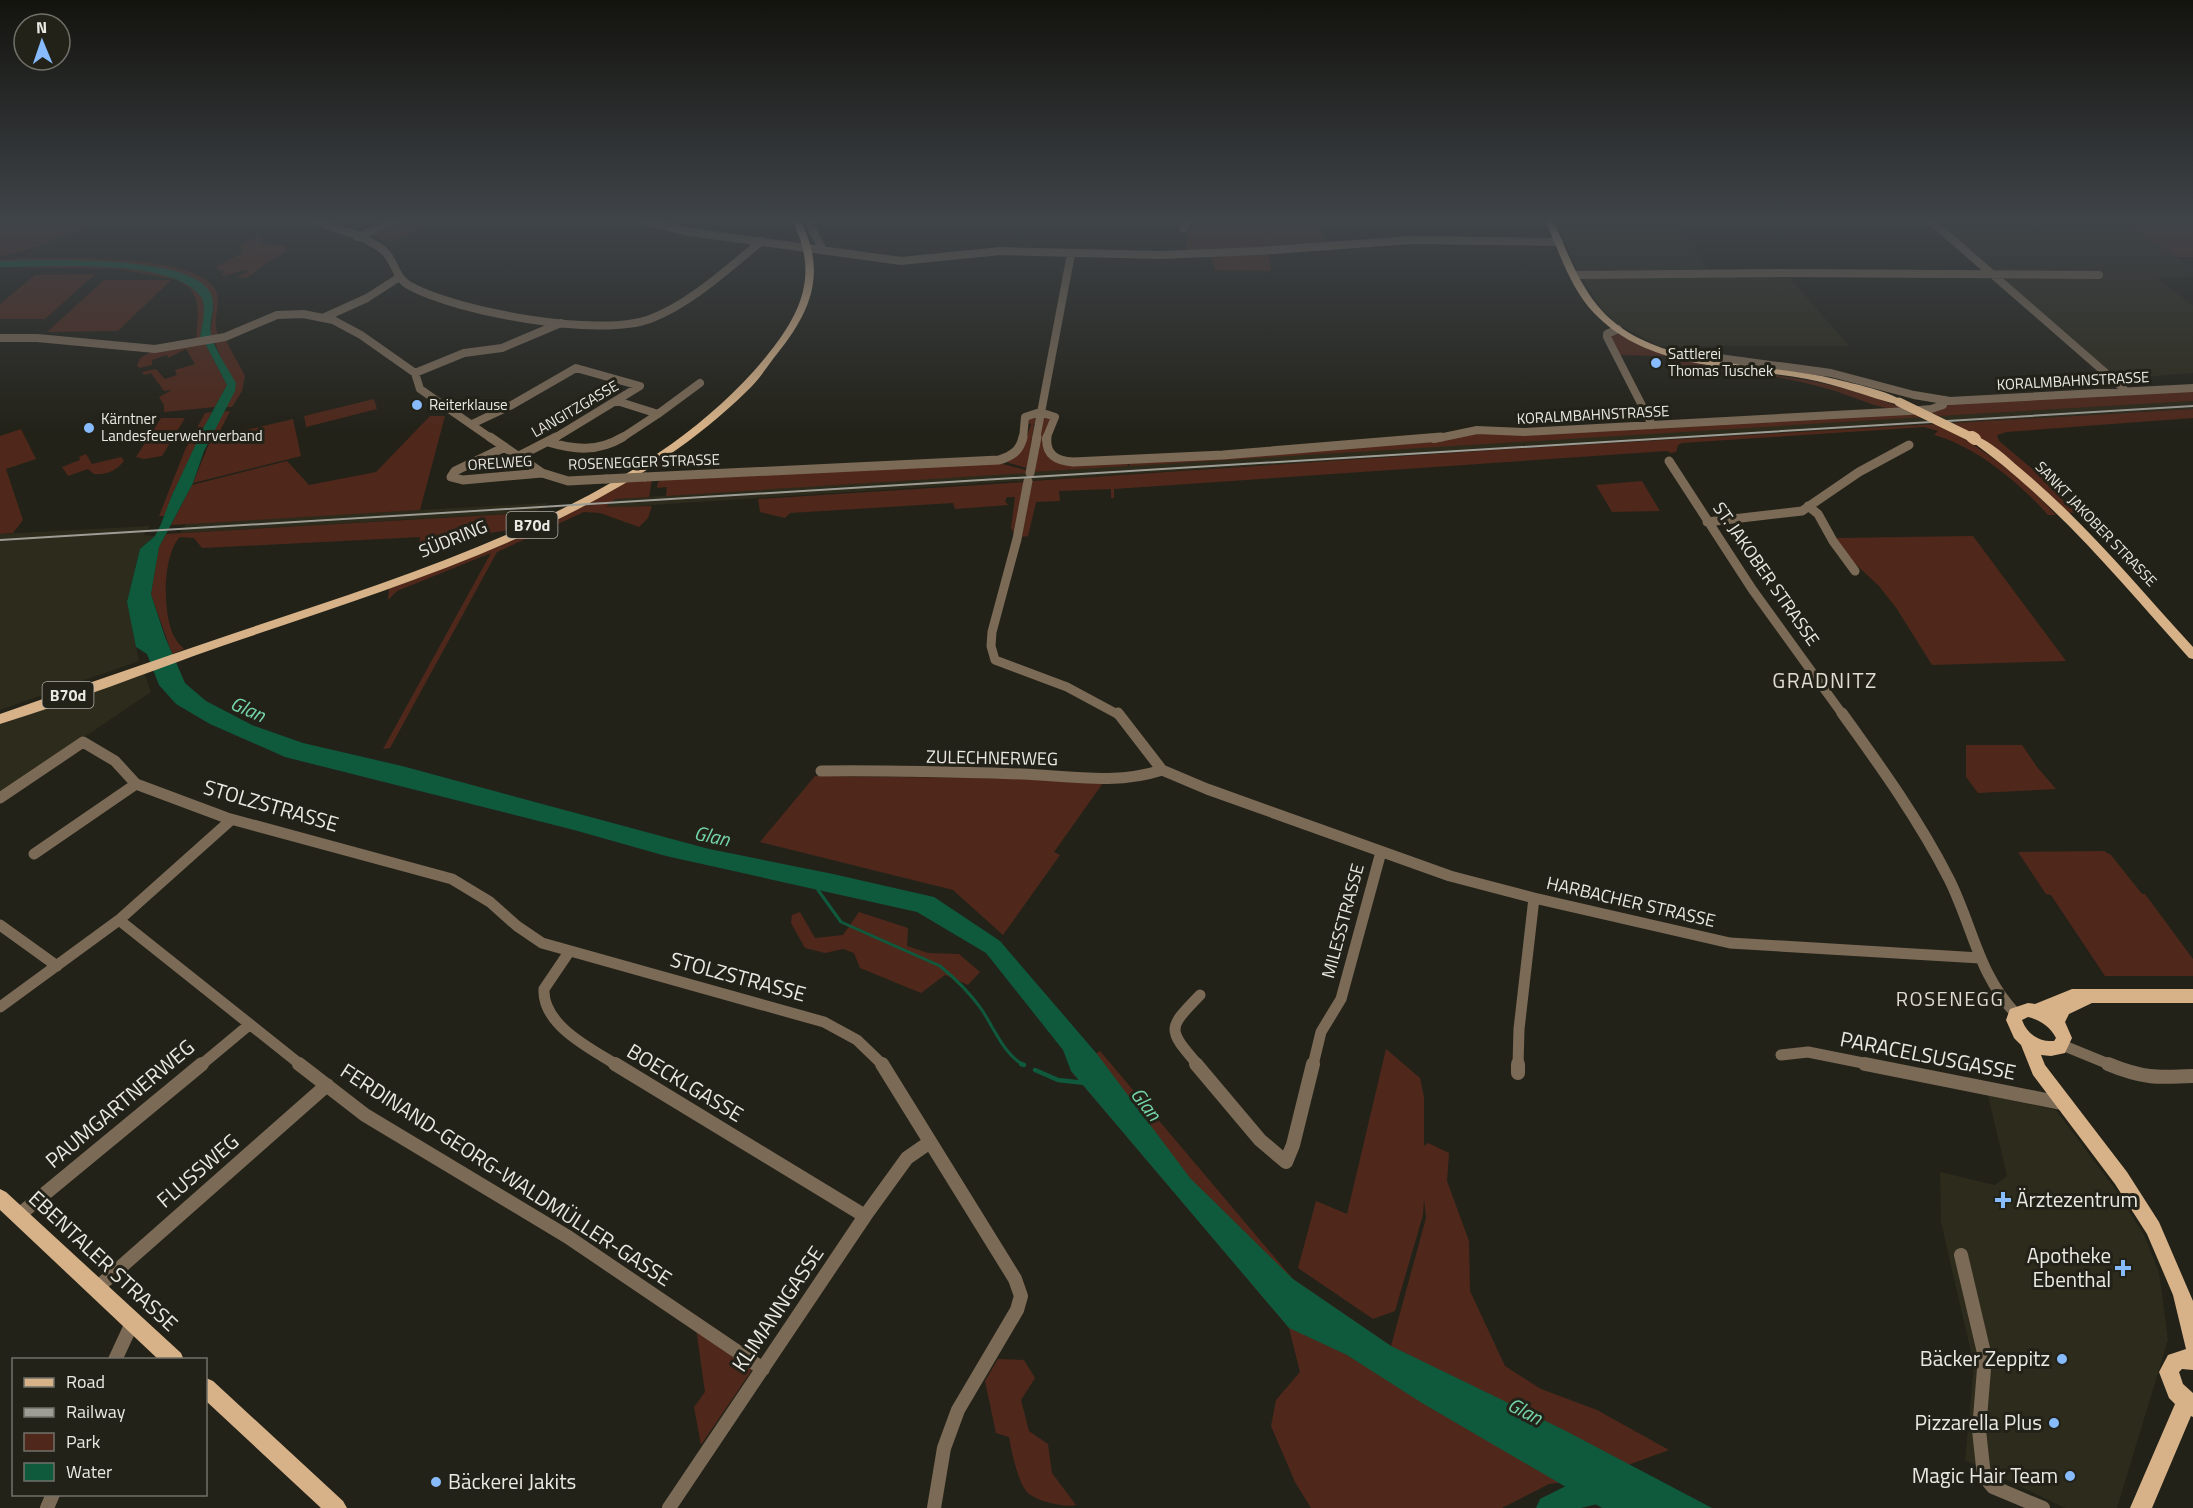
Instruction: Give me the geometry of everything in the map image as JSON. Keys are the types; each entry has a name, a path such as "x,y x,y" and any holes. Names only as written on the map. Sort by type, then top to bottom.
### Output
{"main road":[{"name":"SÜDRING","path":"0,719 385,585 507,537 588,498 651,461 688,436 725,406 754,378 777,351 800,315 809,290"},
{"path":"1585,290 1594,307 1618,329"},
{"name":"SANKT JAKOBER STRASSE","path":"1618,329 1662,350 1716,363 1828,381 1899,402 1975,439 2015,468 2050,500 2193,656"},
{"path":"2056,1023 2063,1009 2077,1002 2107,995"},
{"path":"2036,1012 2072,996 2193,996"},
{"path":"2066,1104 2048,1067 2054,1047 2064,1038 2056,1023 2028,1010 2016,1014 2015,1027 2028,1042 2039,1070 2121,1178 2153,1228 2174,1272 2193,1343"},
{"path":"2028,1042 2054,1047"},
{"name":"EBENTALER STRASSE","path":"0,1198 173,1358"},
{"path":"2140,1508 2189,1405 2176,1391 2169,1372 2173,1362 2178,1359 2193,1360"},
{"path":"207,1389 336,1508"}],"street":[{"path":"326,317 379,290"},
{"path":"419,290 450,302 512,316 563,322 626,325 650,320 698,290"},
{"path":"1064,290 1017,539 992,632 992,654 995,660 1068,687 1115,711 1124,719 1162,770"},
{"path":"2011,290 2123,388"},
{"name":"ROSENEGGER STRASSE","path":"0,338 37,338 144,349 190,344 218,338 278,315 303,314 326,317 361,334 415,373 420,389 542,473 568,481 999,460 1012,455 1020,448 1024,438 1025,417 1031,413 1040,412"},
{"path":"415,373 464,353 502,348 563,322"},
{"path":"1618,329 1609,332 1607,337 1652,425"},
{"path":"1716,363 1719,358 1726,358 1745,363 1821,371 1912,395 1945,400"},
{"name":"LANGITZGASSE","path":"472,424 510,406 576,368 640,386 519,456"},
{"path":"548,441 572,450 596,450 608,446 658,414 700,383"},
{"name":"KORALMBAHNSTRASSE","path":"1040,412 1049,413 1055,417 1047,437 1048,453 1059,460 1073,462 1223,455 1428,440 1477,429 1516,432 1908,411 1934,409 1943,405 1945,400 2193,388"},
{"path":"617,401 658,414"},
{"path":"1707,522 1802,511 1859,472 1909,445"},
{"name":"ORELWEG","path":"505,447 455,471 451,477 463,480 542,473"},
{"name":"ST. JAKOBER STRASSE","path":"1669,461 1752,590 1910,808 1950,881 1980,958 1999,996 2016,1014"},
{"path":"1808,506 1818,514 1833,541 1855,571"},
{"name":"STOLZSTRASSE","path":"0,798 83,742 115,761 136,784 231,820 452,879 490,902 530,936 569,952 824,1022 844,1030 871,1050 884,1066 1015,1279 1021,1296 1017,1310 958,1410 944,1448 934,1508"},
{"name":"ZULECHNERWEG","path":"820,771 1051,775 1108,780 1152,774 1162,770"},
{"name":"HARBACHER STRASSE","path":"1162,770 1450,876 1533,898 1749,946 1980,958"},
{"path":"34,854 136,784"},
{"path":"0,1007 119,920 231,820"},
{"name":"MILESSTRASSE","path":"1200,995 1173,1025 1175,1038 1217,1092 1260,1140 1286,1162 1293,1145 1321,1032 1341,999 1381,852"},
{"path":"1518,1073 1519,1029 1533,898"},
{"name":"FERDINAND-GEORG-WALDMÜLLER-GASSE","path":"119,920 249,1025 365,1114 568,1237 763,1369"},
{"path":"0,925 57,966"},
{"name":"BOECKLGASSE","path":"569,952 544,989 542,996 545,1005 562,1026 586,1046 865,1216"},
{"name":"PAUMGARTNERWEG","path":"18,1215 249,1025"},
{"path":"2054,1047 2136,1075 2193,1077"},
{"name":"PARACELSUSGASSE","path":"1781,1055 1808,1052 2066,1104"},
{"name":"FLUSSWEG","path":"97,1288 327,1085"},
{"name":"KLIMANNGASSE","path":"669,1508 865,1216 907,1158 930,1142"},
{"path":"1961,1255 1985,1357 1979,1430 1984,1476 1993,1487 2043,1508"},
{"path":"115,1358 133,1321"}],"shaded area":[{"path":"1590,290 1801,290 1849,346 1659,346 1616,323 1602,310"},
{"path":"2016,290 2173,290 2193,306 2193,373 2129,378 2109,372"},
{"path":"2193,401 2193,409 1510,449 606,508 615,499 1522,440"},
{"path":"548,503 535,512 180,533 186,524 198,522"},
{"path":"150,526 144,535 155,536 140,549 127,602 139,661 0,710 0,534"},
{"path":"144,673 151,692 0,794 0,724"},
{"path":"1988,1095 2056,1110 2115,1189 2144,1235 2159,1272 2168,1340 2117,1508 2065,1508 1965,1460 1974,1365 1941,1222 1940,1172 1995,1185 2007,1176"}],"green space":[{"path":"16,290 77,290 45,319 0,319 0,304"},
{"path":"93,290 160,290 118,331 47,332"},
{"path":"192,290 201,297 204,306 200,338 196,339 198,312"},
{"path":"197,290 216,290 217,294 216,329 218,334 211,336 210,334 214,306"},
{"path":"1614,334 1627,337 1671,356 1694,362 1819,382 1858,392 1908,410 1888,409 1828,389 1772,376 1715,369 1677,368 1667,356 1620,355 1610,337"},
{"path":"225,339 245,376 242,391 232,407 225,407 235,391 214,341"},
{"path":"205,343 227,385 215,407 164,412 164,405 159,397 172,390 164,391 151,373 144,375 142,372 156,369 165,379 177,375 175,370 195,364 186,349 168,358 167,355 152,360 152,365 139,368 137,365 140,358 151,352"},
{"path":"2193,389 2193,401 1939,416 1928,411 1955,403"},
{"path":"374,399 377,409 306,427 304,416"},
{"path":"2193,409 2193,418 2007,432 1997,435 1999,441 2035,471 2063,500 2084,512 2069,513 1979,438 1953,423"},
{"path":"230,411 217,437 293,419 301,456 193,483 222,412"},
{"path":"212,412 172,495 165,516 159,516 185,450 205,413"},
{"path":"1914,412 1924,417 1130,466 1129,463 1470,432"},
{"path":"430,416 445,416 420,510 171,525 192,485 287,461 309,485 376,472"},
{"path":"1051,416 1047,455 1127,463 1128,466 1033,472 1043,417"},
{"path":"1037,417 1036,424 1033,424 1027,468 1002,461 1027,436 1031,424 1027,423 1027,418"},
{"path":"161,418 185,418 162,456 144,459 136,457"},
{"path":"1938,424 2001,464 2030,488 2056,515 2048,515 2024,491 1981,457 1950,440 1934,435 1938,431 1924,427 1682,443 1678,445 1676,452 1671,453 1667,451 1114,489 1114,498 1111,498 1111,489 1059,491 1060,501 1036,502 1028,536 1022,537 1032,481 1510,449"},
{"path":"21,429 36,459 6,469 23,520 13,533 0,534 0,436"},
{"path":"86,454 92,464 121,457 124,461 107,473 94,474 88,469 68,476 62,467 80,460 79,457"},
{"path":"999,463 1026,470 1026,473 666,496 667,487 657,488 658,482 663,479"},
{"path":"627,480 652,480 649,497 615,499 606,507 652,506 648,518 639,527 600,513 584,512 497,552 390,748 383,749 491,553 397,591 388,600 389,587 465,558"},
{"path":"1642,481 1660,511 1612,512 1596,485"},
{"path":"1024,482 1014,533 1011,528 1015,497 1007,497 1005,501 1008,505 955,509 953,503 790,513 785,518 760,512 758,499"},
{"path":"543,512 504,531 481,534 453,546 419,547 420,537 202,548 194,538 180,537 170,557 166,602 171,628 184,649 172,654 151,594 159,547 166,534"},
{"path":"1973,536 2066,661 1932,665 1897,609 1879,586 1849,558 1836,538"},
{"path":"1966,745 2022,745 2056,789 1978,793 1966,777"},
{"path":"815,776 1049,779 1103,783 1054,852 1060,855 1003,935 953,890 760,842"},
{"path":"2104,851 2111,855 2142,894 2145,894 2193,959 2193,976 2105,976 2051,895 2046,894 2018,852"},
{"path":"800,912 815,938 843,935 859,912 908,928 907,946 928,953 959,954 980,972 968,985 945,975 921,993 860,968 854,953 843,949 825,953 805,948 791,923 792,915"},
{"path":"1386,1049 1420,1078 1424,1097 1424,1146 1428,1143 1449,1153 1447,1181 1469,1241 1470,1291 1505,1366 1541,1389 1597,1410 1669,1450 1589,1479 1549,1484 1502,1508 1311,1508 1295,1482 1271,1426 1276,1400 1300,1372 1289,1328 1071,1071 1100,1051 1293,1279 1391,1346 1426,1218 1424,1199 1423,1215 1395,1311 1373,1319 1298,1268 1316,1201 1347,1214"},
{"path":"696,1328 754,1367 701,1445 694,1407 705,1392"},
{"path":"998,1359 1024,1360 1035,1378 1021,1400 1029,1431 1048,1444 1052,1473 1076,1505 1065,1506 1043,1501 1031,1495 1024,1487 1015,1466 1009,1437 996,1433 985,1381"}],"water":[{"path":"194,290 207,290 213,299 210,329 212,339 236,383 235,391 204,451 193,483 159,547 151,594 165,637 185,683 206,701 252,725 303,743 402,766 709,849 934,897 1000,941 1097,1054 1190,1178 1293,1279 1391,1346 1566,1431 1712,1508 1602,1508 1422,1403 1347,1355 1289,1328 1071,1071 1063,1050 986,953 917,912 666,856 574,830 285,757 210,724 176,704 159,685 147,654 136,647 127,602 140,549 155,536 204,427 227,385 205,343 200,338 204,317 201,297"}],"waterway":[{"path":"818,890 841,922 940,966 946,971 977,1004 1011,1055 1024,1065 1021,1064"},
{"path":"1035,1070 1058,1080 1085,1083"},
{"path":"1549,1508 1570,1497 1601,1492"}],"railway":[{"path":"0,540 2193,406"}],"place":[{"name":"Sattlerei Thomas Tuschek","path":"1656,363"},
{"name":"Reiterklause","path":"417,405"},
{"name":"Kärntner Landesfeuerwehrverband","path":"89,428"},
{"name":"Ärztezentrum","path":"2003,1200"},
{"name":"Apotheke Ebenthal","path":"2123,1268"},
{"name":"Bäcker Zeppitz","path":"2062,1359"},
{"name":"Pizzarella Plus","path":"2054,1423"},
{"name":"Magic Hair Team","path":"2070,1476"},
{"name":"Bäckerei Jakits","path":"436,1482"}],"district":[{"name":"GRADNITZ","path":"1825,681"},
{"name":"ROSENEGG","path":"1950,999"}],"water label":[{"name":"Glan","path":"248,709"},
{"name":"Glan","path":"712,836"},
{"name":"Glan","path":"1146,1104"},
{"name":"Glan","path":"1525,1411"}]}
